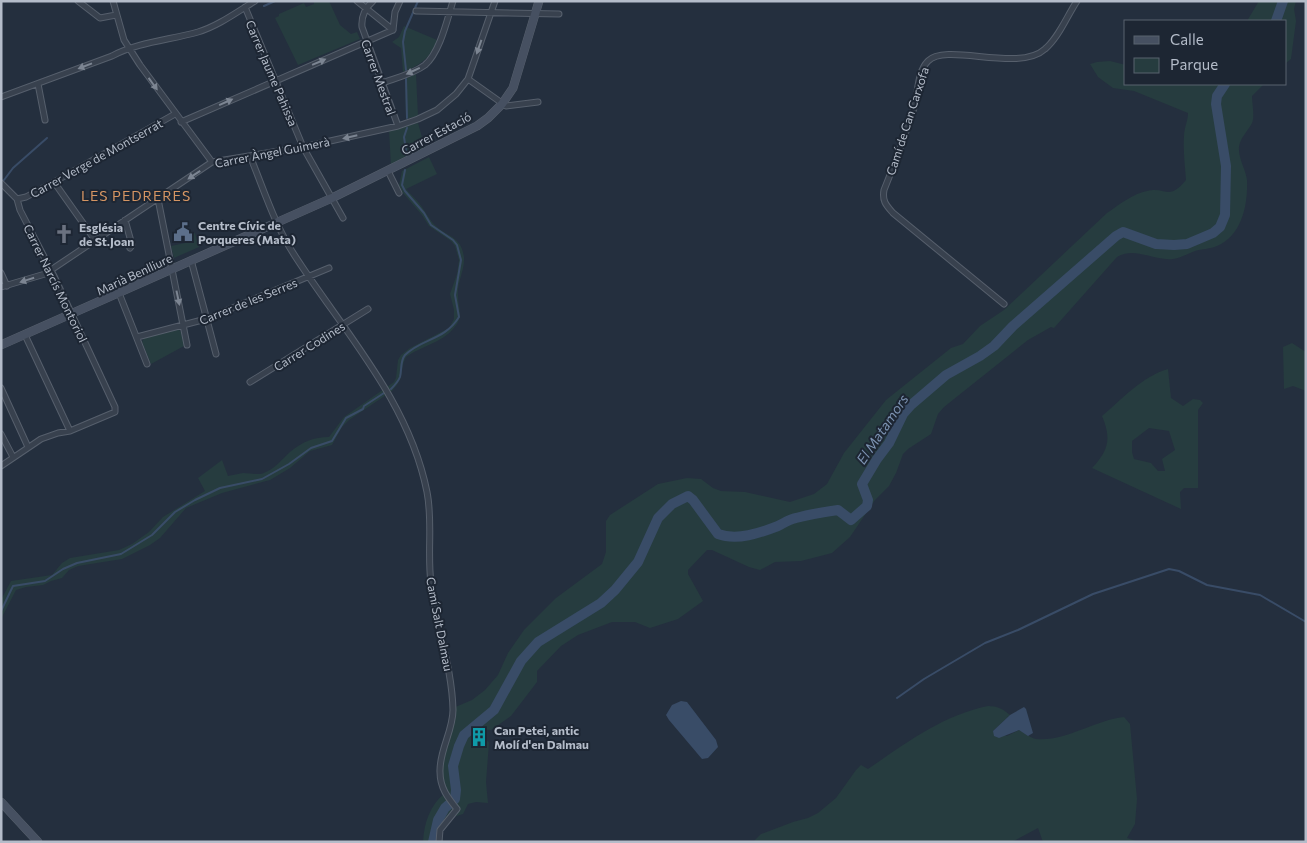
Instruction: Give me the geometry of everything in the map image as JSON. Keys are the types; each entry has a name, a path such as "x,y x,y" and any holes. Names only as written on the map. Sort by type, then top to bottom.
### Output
{"street":[{"path":"78,1 100,18 116,15"},
{"path":"113,1 124,40 140,66 212,162"},
{"path":"245,7 250,1"},
{"path":"1,97 130,48 200,32 255,1"},
{"path":"357,1 392,30"},
{"path":"366,9 373,1"},
{"path":"392,30 400,1"},
{"path":"382,83 418,68 428,61 437,48 453,1"},
{"path":"495,1 468,79 506,106 538,102"},
{"name":"Carrer Estació","path":"332,198 477,126 488,118 502,104 513,88 539,1"},
{"name":"Camí de Can Carxofa","path":"1004,304 893,213 884,203 884,190 914,105 922,69 928,60 939,55 1009,58 1034,56 1052,42 1077,1"},
{"name":"Carrer Jaume Pahissa","path":"245,7 303,147 343,218"},
{"name":"Carrer Mestral","path":"366,9 362,23 366,42 398,126"},
{"path":"416,11 559,14"},
{"path":"182,122 274,80 392,30"},
{"name":"Carrer Àngel Guimerà","path":"4,286 45,274 52,270 212,162 303,147 418,120 437,110 456,94 468,79"},
{"path":"38,84 45,120"},
{"name":"Carrer Verge de Montserrat","path":"17,200 54,182 175,114"},
{"name":"Camí Salt Dalmau","path":"250,156 276,223 294,255 386,390 412,441 427,494 431,583 447,658 453,707 452,721 441,757 440,772 445,793 456,807 440,830 438,842"},
{"path":"388,171 399,193"},
{"path":"54,182 95,240"},
{"name":"Carrer Narcís Montoriol","path":"1,183 17,200 20,210 52,270 115,407 115,412 70,431"},
{"path":"1,194 7,189"},
{"name":"Marià Benlliure","path":"1,345 332,198"},
{"path":"158,199 187,345"},
{"path":"125,220 132,245 130,248"},
{"path":"191,260 216,354"},
{"name":"Carrer de les Serres","path":"136,337 206,319 329,268"},
{"path":"1,273 4,286"},
{"path":"120,293 147,364"},
{"name":"Carrer Codines","path":"250,382 368,309"},
{"path":"1,466 41,439 70,431 25,335"},
{"path":"1,388 28,447"},
{"path":"1,434 13,457"},
{"path":"1,802 38,842"}],"green space":[{"path":"314,1 329,1 340,25 351,34 357,32 360,39 298,65 275,18 279,14 304,3 306,7 314,4"},
{"path":"1259,1 1296,1 1294,9 1296,21 1291,59 1287,62 1287,20 1248,20"},
{"path":"404,26 437,40 432,52 424,60 415,67 403,72 401,48 392,42 399,37"},
{"path":"1110,61 1124,64 1124,85 1263,85 1252,96 1253,120 1239,147 1247,180 1247,190 1242,218 1232,235 1217,246 1176,258 1166,259 1137,253 1124,254 1117,257 1054,328 1051,327 1028,340 944,407 938,414 931,434 903,454 889,486 875,500 850,537 832,553 801,561 775,562 760,570 712,550 707,550 688,570 688,574 703,601 678,619 650,628 635,622 612,622 578,635 561,646 537,671 537,682 511,716 491,730 476,729 472,745 479,746 488,741 489,743 486,782 488,803 476,802 468,804 463,814 453,817 442,832 443,842 423,842 429,815 435,803 445,793 440,772 453,708 472,700 485,690 498,675 508,653 524,630 556,598 602,564 606,552 606,521 610,515 658,484 687,478 701,479 713,488 721,491 745,492 790,502 814,494 827,484 844,453 886,400 951,348 963,344 980,326 1004,310 1107,213 1126,200 1147,191 1171,192 1180,187 1186,180 1184,133 1188,113 1134,91 1113,88 1098,77 1090,64"},
{"path":"416,74 418,116 406,119 405,79"},
{"path":"418,123 425,148 391,166 389,130"},
{"path":"429,157 437,174 406,189 419,203 432,222 456,240 462,250 464,262 458,290 460,317 452,330 443,338 406,357 401,377 392,391 349,420 342,427 332,445 310,451 290,468 270,480 222,493 186,508 160,538 122,559 78,566 69,570 62,578 43,585 16,590 1,619 1,600 11,581 52,575 62,563 70,558 119,550 132,544 149,532 163,517 205,491 198,478 222,460 228,476 243,473 261,474 273,468 299,445 313,439 329,437 344,417 394,382 398,360 401,355 410,348 449,328 454,319 450,294 457,274 459,260 455,246 451,241 429,226 399,186 402,171"},
{"path":"195,233 199,247 174,258 171,246 185,243 183,237"},
{"path":"178,329 181,332 184,346 151,364 142,342 144,338"},
{"path":"1292,343 1306,352 1306,391 1293,386 1284,389 1283,347"},
{"path":"1168,369 1171,398 1183,406 1193,399 1200,400 1203,403 1198,410 1198,488 1184,488 1180,492 1181,509 1092,468 1102,456 1107,444 1107,431 1102,416 1133,389 1159,372","holes":["1149,428 1169,431 1175,450 1162,459 1165,471 1158,471 1151,463 1134,459 1132,441"]},
{"path":"988,706 1000,708 1010,715 993,731 1007,736 1019,730 1036,739 1058,737 1102,722 1124,717 1130,724 1137,799 1135,824 1127,838 1139,842 1043,842 1038,828 1012,842 753,842 761,834 818,813 836,798 861,765 868,769 940,723 971,710"}],"water":[{"path":"681,701 687,702 716,740 718,747 708,758 702,759 666,715 672,705"},
{"path":"1024,707 1033,733 1028,736 1019,730 999,738 994,736 993,731 1010,715"}],"waterway":[{"path":"264,6 275,1"},
{"path":"406,70 403,42 405,31 418,1"},
{"name":"El Matamors","path":"1276,20 1283,1"},
{"path":"406,79 407,118"},
{"name":"El Matamors","path":"433,842 438,820 445,808 455,799 456,790 453,766 464,735 494,710 521,661 538,642 601,603 615,590 638,562 658,518 672,504 688,496 718,534 733,537 756,533 792,519 817,513 838,510 851,520 867,506 868,500 862,484 889,443 903,414 911,405 946,375 994,346 1013,326 1116,236 1123,232 1156,244 1187,244 1213,233 1220,227 1225,215 1226,166 1216,104 1217,96 1224,85"},
{"path":"407,128 404,137 407,157"},
{"path":"4,180 13,168 47,138"},
{"path":"391,389 400,377 403,357 418,345 447,331 459,317 455,295 461,260 457,245 453,240 431,225 424,213 405,191 402,185 405,170"},
{"path":"1,611 13,586 45,581 63,569 77,563 121,554 152,535 175,512 195,500 220,488 262,479 289,464 311,448 332,441 346,418 363,409 364,406 384,393"},
{"path":"897,698 924,679 985,643 1018,630 1093,594 1169,569 1179,571 1207,585 1260,595 1306,622"}],"place":[{"name":"Centre Cívic de Porqueres (Mata)","path":"183,232"},
{"name":"Església de St.Joan","path":"64,234"},
{"name":"Can Petei, antic Molí d'en Dalmau","path":"479,737"}],"district":[{"name":"LES PEDRERES","path":"136,195"}]}
